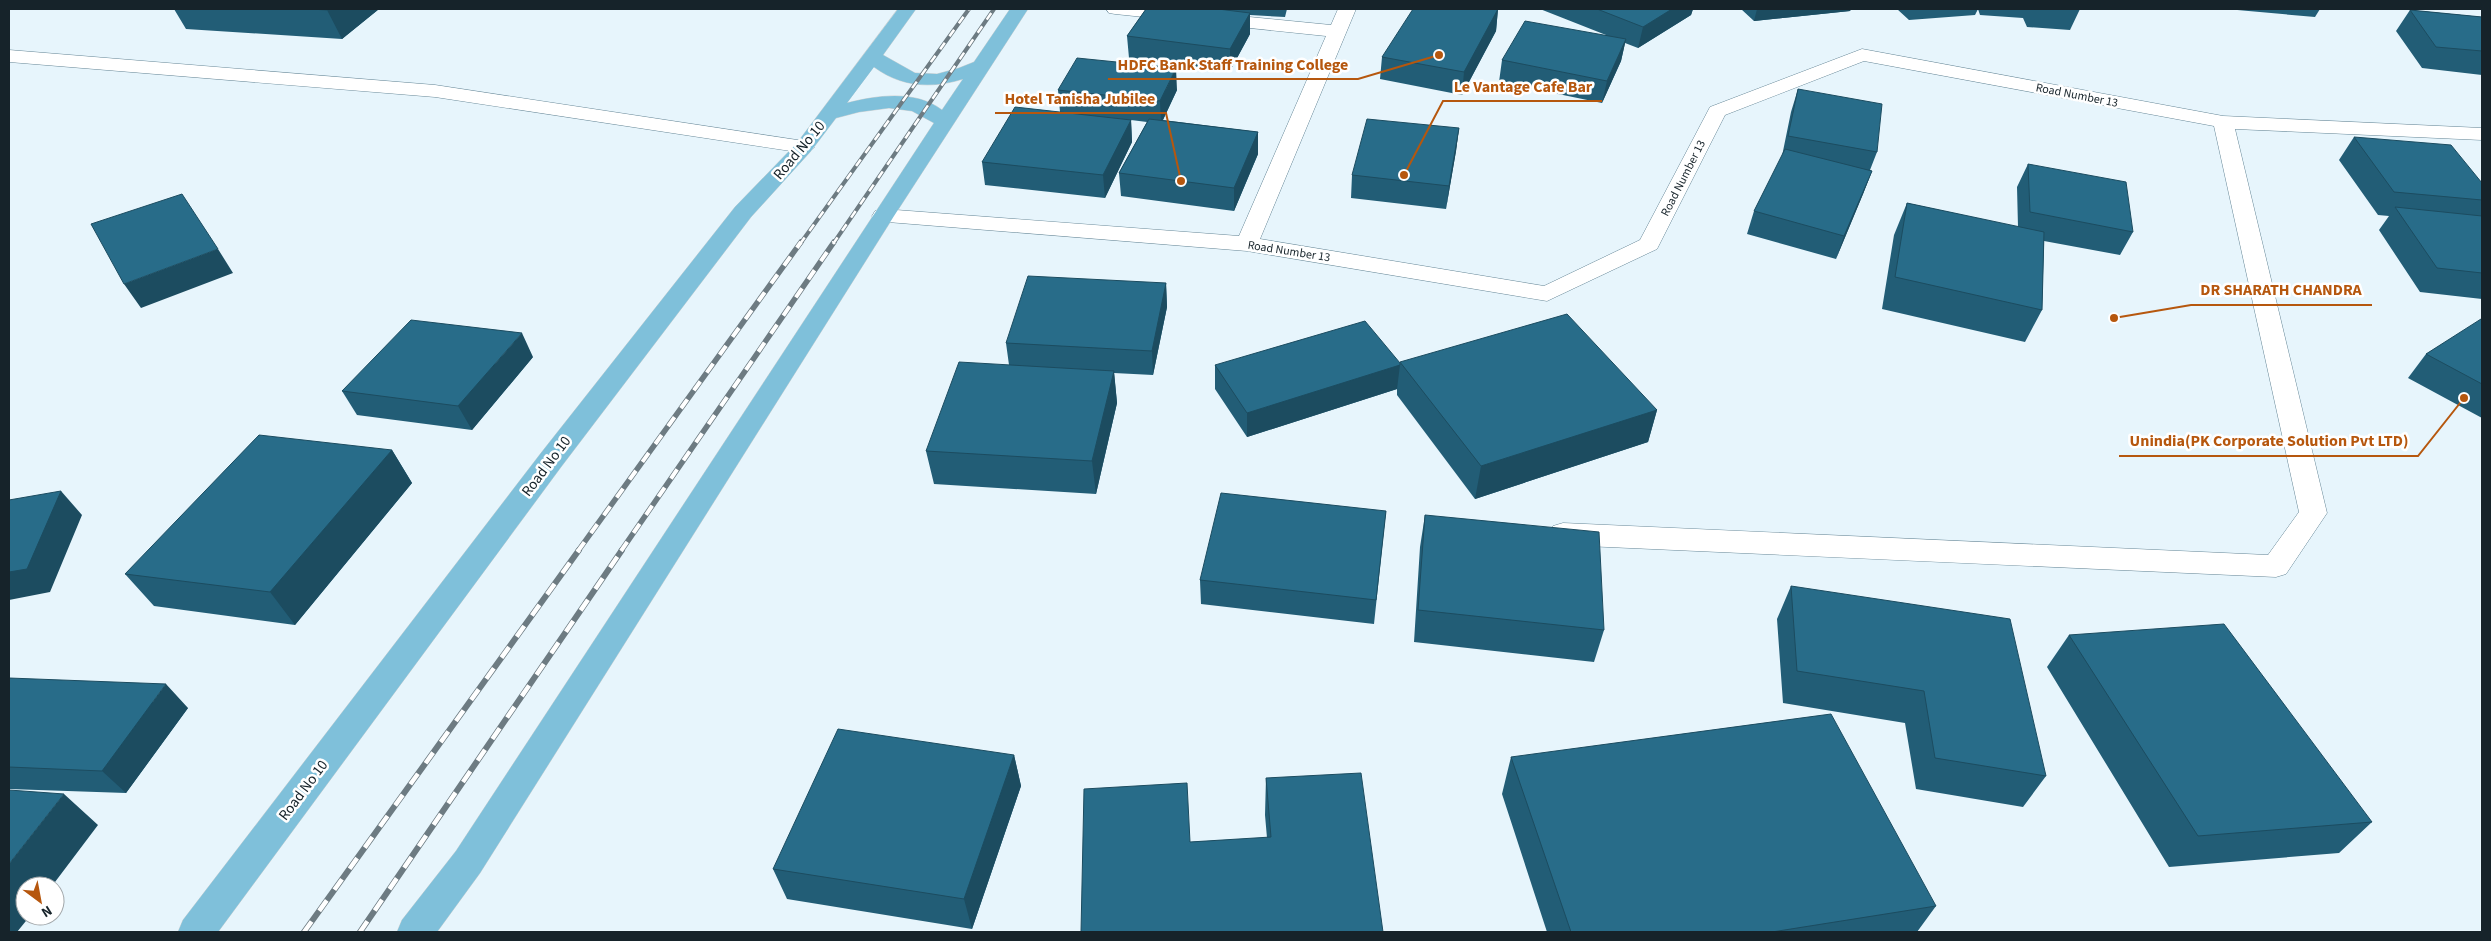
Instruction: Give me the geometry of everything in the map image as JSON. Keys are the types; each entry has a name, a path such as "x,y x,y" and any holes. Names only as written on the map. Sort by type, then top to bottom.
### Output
{"main road":[{"name":"Road No 10","path":"196,932 593,406 744,212 804,147 907,9"},
{"path":"415,932 474,853 883,216 1019,9"},
{"path":"872,56 897,75 907,79 938,79 982,66"},
{"path":"829,114 871,102 889,102 914,104 934,112 945,122"}],"street":[{"path":"1115,9 1337,31"},
{"path":"1247,244 1347,9"},
{"name":"Road Number 13","path":"883,216 1247,244 1547,294 1649,244 1716,111 1862,55 2223,122 2482,134"},
{"path":"9,56 435,91 804,147"},
{"path":"1536,533 2276,566 2313,513 2223,122"}],"building":[{"path":"1146,9 1218,9 1250,13 1230,49 1127,36"},
{"path":"1413,9 1498,9 1464,72 1382,57"},
{"path":"1597,9 1672,9 1643,27"},
{"path":"2410,10 2482,17 2482,51 2436,47"},
{"path":"1525,21 1626,39 1607,81 1502,60"},
{"path":"1077,58 1176,68 1160,101 1058,90"},
{"path":"1798,89 1882,104 1877,152 1788,136"},
{"path":"1015,107 1131,120 1103,175 982,162"},
{"path":"1149,119 1258,132 1234,188 1119,173"},
{"path":"1367,119 1459,128 1449,186 1352,175"},
{"path":"2354,137 2451,145 2482,183 2482,200 2394,192"},
{"path":"1785,149 1872,171 1844,236 1754,211"},
{"path":"2028,164 2126,182 2133,232 2030,212"},
{"path":"182,194 218,249 124,284 91,224"},
{"path":"1907,203 2044,232 2042,310 1895,277"},
{"path":"2395,207 2482,216 2482,273 2437,268"},
{"path":"1028,276 1166,283 1152,351 1006,343"},
{"path":"1567,314 1657,410 1481,466 1400,362"},
{"path":"2481,319 2482,384 2426,354"},
{"path":"411,320 522,333 458,406 342,391"},
{"path":"1365,321 1400,365 1247,413 1215,365"},
{"path":"959,362 1114,371 1092,461 926,451"},
{"path":"259,435 392,450 270,592 125,574"},
{"path":"61,491 27,569 9,572 9,500"},
{"path":"1221,493 1386,511 1376,600 1200,580"},
{"path":"1425,515 1599,532 1604,630 1418,610"},
{"path":"1791,586 2010,619 2046,776 1935,758 1924,691 1797,671"},
{"path":"2224,624 2372,822 2198,836 2069,635"},
{"path":"9,678 166,684 102,771 9,767"},
{"path":"1831,714 1936,906 1772,932 1571,932 1511,757"},
{"path":"838,729 1014,755 964,899 773,869"},
{"path":"1361,773 1383,932 1081,932 1084,789 1187,783 1190,842 1271,837 1266,778"},
{"path":"9,790 64,794 9,864"}],"railway":[{"path":"800,244 969,9"},
{"path":"833,244 994,9"},
{"path":"578,551 801,242"},
{"path":"621,551 834,242"},
{"path":"304,932 579,550"},
{"path":"360,932 622,550"}],"place":[{"name":"HDFC Bank Staff Training College","path":"1439,55"},
{"name":"Le Vantage Cafe Bar","path":"1404,175"},
{"name":"Hotel Tanisha Jubilee","path":"1181,181"},
{"name":"DR SHARATH CHANDRA","path":"2114,318"},
{"name":"Unindia(PK Corporate Solution Pvt LTD)","path":"2464,398"}]}
